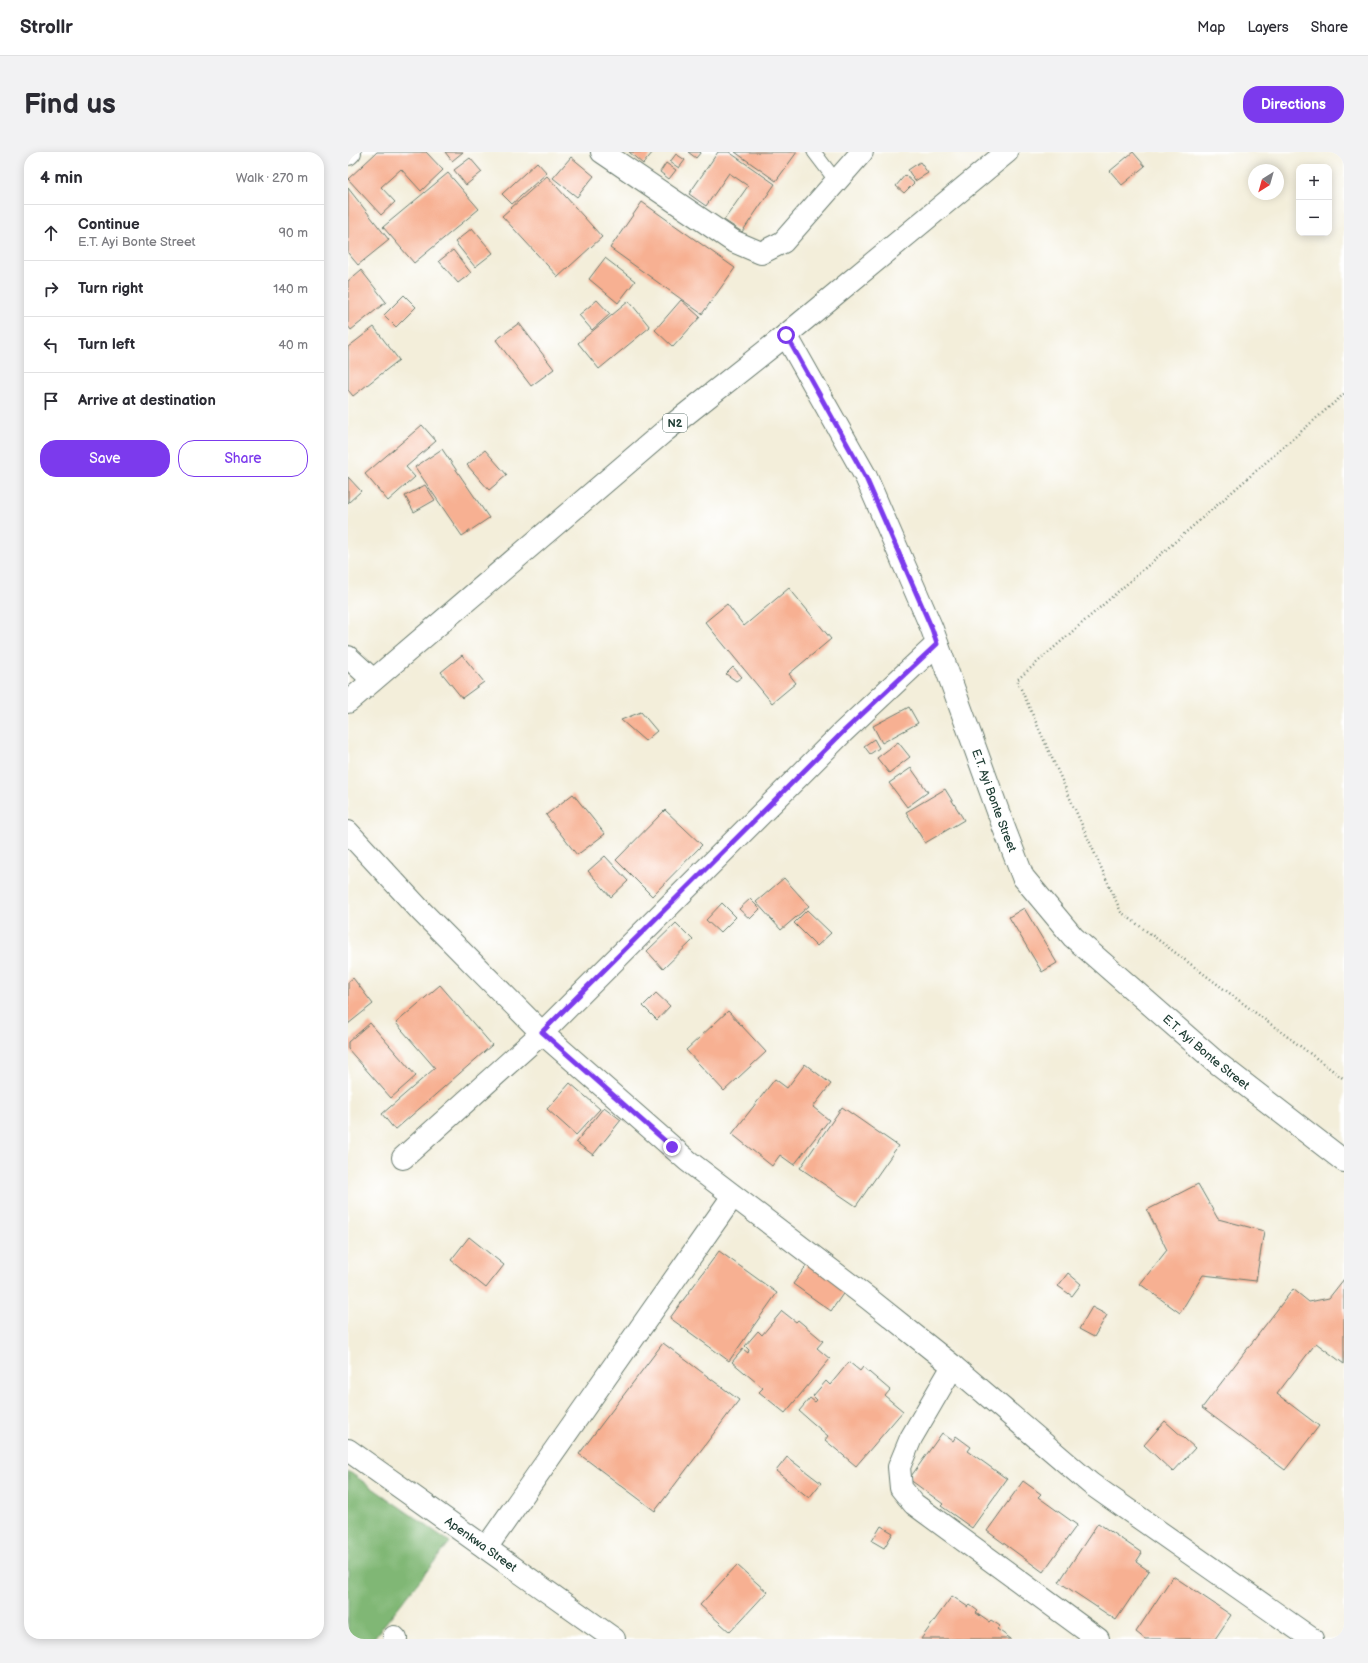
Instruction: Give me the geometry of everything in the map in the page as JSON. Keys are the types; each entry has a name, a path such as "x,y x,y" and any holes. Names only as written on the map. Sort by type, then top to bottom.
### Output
{"main road":[{"path":"602,152 733,241 761,253 783,242 862,152"},
{"name":"N2","path":"348,702 666,430 786,335 999,155"},
{"name":"E.T. Ayi Bonte Street","path":"786,335 866,478 932,629 1023,877 1073,937 1216,1062 1344,1161"},
{"path":"403,1158 542,1032 843,732 937,644"},
{"path":"348,657 373,680"},
{"path":"348,832 422,912 542,1032 688,1161 953,1366 1091,1484 1312,1639"},
{"path":"486,1548 733,1196"},
{"path":"953,1366 911,1438 899,1467 901,1488 914,1504 1098,1639"},
{"name":"Apenkwa Street","path":"348,1450 614,1639"}],"lane":[{"path":"814,152 836,181"}],"path":[{"path":"1344,394 1017,680 1121,912 1344,1079"}],"green space":[{"path":"348,1471 450,1542 373,1639 348,1639"}],"building":[{"path":"377,152 426,152 443,170 421,191 401,169 381,187 395,202 381,215 348,179"},
{"path":"445,152 463,152 452,161"},
{"path":"629,152 653,152 643,164"},
{"path":"688,152 701,152 696,158"},
{"path":"718,152 729,152 775,184 742,232 724,220 748,186 729,173 706,206 689,194"},
{"path":"735,152 797,152 776,181"},
{"path":"1133,152 1145,166 1122,185 1110,171"},
{"path":"676,154 685,160 679,168 670,162"},
{"path":"571,157 594,176 577,197 553,178"},
{"path":"470,158 482,172 466,185 454,170"},
{"path":"537,162 547,173 512,204 502,194"},
{"path":"920,162 928,173 915,181 908,170"},
{"path":"666,163 676,170 669,179 660,172"},
{"path":"448,173 479,209 414,263 383,227"},
{"path":"905,175 914,183 904,193 896,186"},
{"path":"547,176 602,237 558,277 502,216"},
{"path":"348,188 389,240 358,265 348,253"},
{"path":"642,202 735,268 702,314 610,248"},
{"path":"472,228 493,253 475,267 455,242"},
{"path":"453,250 471,273 458,283 439,261"},
{"path":"605,258 635,281 618,303 589,279"},
{"path":"361,270 386,302 351,330 348,326 348,281"},
{"path":"404,295 416,307 396,327 384,315"},
{"path":"597,300 610,314 592,330 579,315"},
{"path":"681,300 700,317 673,347 655,330"},
{"path":"629,301 650,327 599,369 578,343"},
{"path":"519,323 554,369 531,386 496,340"},
{"path":"374,327 399,360 353,396 348,390 348,347"},
{"path":"422,425 436,441 406,467 415,477 388,501 365,474"},
{"path":"442,449 489,518 462,536 415,467"},
{"path":"485,450 507,475 489,490 467,465"},
{"path":"348,477 361,491 348,503"},
{"path":"425,485 435,500 414,512 405,496"},
{"path":"789,588 831,639 789,674 796,683 772,703 705,622 727,604 744,626"},
{"path":"462,655 484,682 462,698 441,672"},
{"path":"733,667 742,677 736,681 726,674"},
{"path":"909,707 918,723 882,743 873,726"},
{"path":"641,712 657,731 645,741 621,720"},
{"path":"874,739 879,748 870,754 864,746"},
{"path":"898,742 910,757 889,773 877,758"},
{"path":"911,768 928,792 907,807 889,783"},
{"path":"945,789 964,820 925,843 906,812"},
{"path":"573,794 605,834 577,855 546,815"},
{"path":"665,810 702,845 652,896 616,860"},
{"path":"605,856 628,881 611,897 588,871"},
{"path":"784,878 809,906 781,930 756,902"},
{"path":"750,899 760,909 750,919 739,909"},
{"path":"722,903 736,917 720,933 706,920"},
{"path":"1024,908 1057,963 1042,972 1009,917"},
{"path":"807,910 831,933 817,946 794,923"},
{"path":"676,923 693,940 663,969 647,951"},
{"path":"353,978 373,1004 348,1024 348,982"},
{"path":"440,985 492,1045 395,1130 382,1114 435,1068 396,1023"},
{"path":"656,993 670,1006 657,1020 643,1006"},
{"path":"728,1011 766,1052 724,1091 686,1050"},
{"path":"370,1023 416,1076 391,1098 348,1049 348,1042"},
{"path":"805,1064 831,1084 813,1107 829,1120 794,1165 780,1155 772,1166 732,1134 775,1079 787,1088"},
{"path":"570,1083 600,1109 576,1135 547,1109"},
{"path":"604,1107 621,1120 593,1155 576,1142"},
{"path":"842,1107 898,1146 856,1206 800,1168"},
{"path":"1198,1184 1218,1219 1264,1231 1256,1281 1203,1275 1180,1313 1140,1284 1167,1250 1147,1210"},
{"path":"469,1237 504,1265 486,1288 451,1260"},
{"path":"719,1251 777,1293 729,1361 670,1318"},
{"path":"810,1261 847,1288 831,1311 793,1284"},
{"path":"1068,1273 1081,1284 1072,1296 1058,1286"},
{"path":"1344,1279 1344,1364 1316,1343 1277,1394 1319,1426 1285,1470 1202,1408 1293,1289 1309,1302 1329,1298"},
{"path":"1092,1307 1107,1315 1094,1337 1079,1329"},
{"path":"782,1311 796,1322 798,1320 823,1341 817,1348 830,1359 785,1413 759,1392 763,1388 732,1362 743,1349 748,1353 749,1350 745,1346 758,1331 762,1335"},
{"path":"663,1343 739,1400 655,1511 579,1454"},
{"path":"849,1362 860,1371 863,1367 890,1390 885,1396 903,1411 856,1466 825,1440 828,1436 799,1411 810,1398 815,1402 817,1400 813,1396 826,1381 830,1385"},
{"path":"1165,1421 1195,1448 1173,1472 1144,1445"},
{"path":"942,1433 953,1441 956,1436 971,1447 968,1451 1007,1479 972,1528 941,1506 943,1504 909,1479"},
{"path":"787,1457 821,1483 809,1498 776,1471"},
{"path":"1023,1481 1041,1494 1038,1497 1077,1525 1043,1572 987,1531"},
{"path":"1098,1523 1142,1553 1136,1562 1149,1571 1116,1620 1059,1582"},
{"path":"881,1526 893,1533 884,1548 872,1541"},
{"path":"737,1565 767,1592 730,1632 700,1605"},
{"path":"1173,1576 1231,1615 1215,1639 1145,1639 1136,1632"},
{"path":"952,1596 968,1607 970,1605 978,1611 976,1613 989,1622 991,1620 1000,1626 997,1629 1011,1639 921,1639"}],"route":[{"path":"672,1147 542,1032 843,732 937,644 932,629 866,478 786,335"}]}
